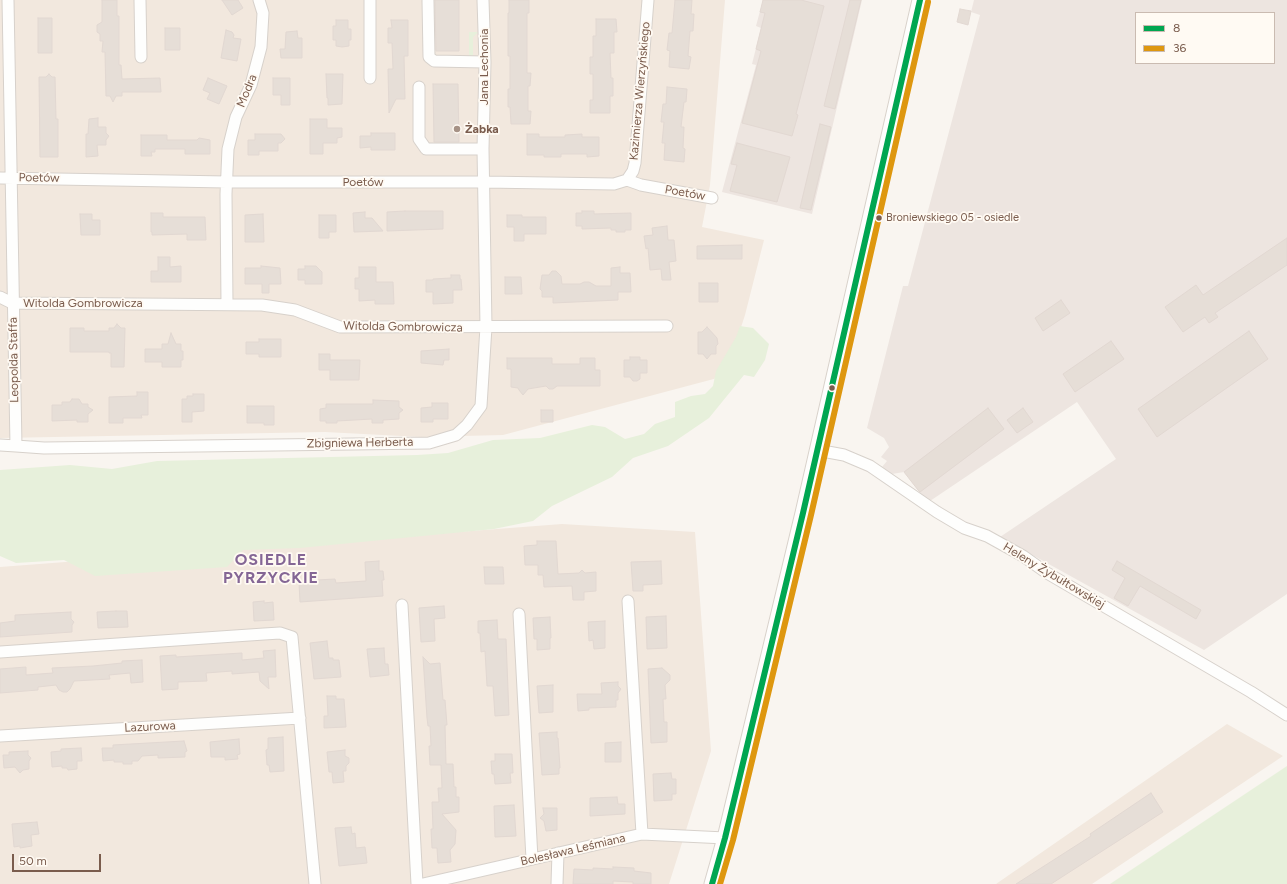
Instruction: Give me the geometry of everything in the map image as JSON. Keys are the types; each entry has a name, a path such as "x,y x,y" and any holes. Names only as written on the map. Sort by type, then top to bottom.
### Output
{"main road":[{"path":"712,884 725,838 817,450 920,0"}],"street":[{"name":"Leopolda Staffa","path":"8,0 6,178 12,303 16,446"},
{"path":"140,0 141,56"},
{"name":"Modra","path":"227,182 228,149 236,117 251,85 262,47 263,13 259,0"},
{"path":"370,0 370,78"},
{"name":"Jana Lechonia","path":"483,0 485,62 483,149 484,182"},
{"name":"Kazimierza Wierzyńskiego","path":"627,180 633,171 635,162 648,0"},
{"path":"428,1 429,57 434,61 485,62"},
{"path":"419,87 419,139 426,149 483,149"},
{"name":"Poetów","path":"6,178 227,182 484,182 614,184 627,180 641,185 712,198"},
{"path":"227,182 227,304"},
{"name":"Zbigniewa Herberta","path":"0,446 44,448 429,443 456,435 467,425 481,406 486,327 484,182"},
{"name":"Witolda Gombrowicza","path":"0,297 12,303 262,305 295,310 340,327 667,326"},
{"name":"Heleny Żybułtowskiej","path":"817,450 844,455 870,466 940,514 964,528 987,536 1023,556 1047,573 1251,692 1287,715"},
{"path":"628,601 642,834"},
{"path":"402,605 417,884"},
{"path":"519,614 532,859"},
{"path":"0,652 280,633 292,637 314,884"},
{"name":"Lazurowa","path":"0,736 300,718"},
{"name":"Bolesława Leśmiana","path":"423,884 642,834 725,838"},
{"path":"557,884 558,853"}],"shaded area":[{"path":"0,0 725,0 710,185 702,227 764,240 745,315 725,376 503,435 421,437 325,432 0,438"},
{"path":"763,0 862,0 812,214 722,192 756,65 752,64 761,28 756,26"},
{"path":"974,0 1287,0 1287,594 1204,650 1000,537 1116,459 1077,402 930,501 920,493 904,472 892,474 882,467 887,461 881,457 889,447 884,438 867,428 903,286 908,286 980,15 971,12"},
{"path":"562,524 695,532 711,751 669,884 0,884 0,567"},
{"path":"1227,724 1283,756 1092,884 996,884"}],"green space":[{"path":"469,32 478,32 473,37 473,57 469,57"},
{"path":"740,326 753,328 769,344 765,360 754,377 744,375 709,418 668,446 633,458 612,477 552,506 533,521 494,529 300,548 243,550 227,567 95,576 64,560 16,563 0,556 0,470 70,465 112,469 157,461 448,453 493,440 540,438 592,425 605,427 625,439 644,434 655,424 675,417 675,402 691,396 705,394 713,386 716,371 736,337"},
{"path":"1287,766 1287,884 1110,884"}],"building":[{"path":"102,0 117,0 117,16 119,16 119,65 121,65 122,79 160,78 161,92 122,92 122,96 116,96 113,102 110,96 106,96 105,52 102,52 103,41 100,41 100,34 97,32 97,25 102,22"},
{"path":"222,0 238,0 243,8 232,15"},
{"path":"435,0 459,0 459,51 436,51"},
{"path":"509,0 529,0 529,13 527,13 527,73 531,73 530,86 528,86 528,111 531,111 530,124 511,124 510,107 508,107 508,89 510,89 510,56 508,56"},
{"path":"675,0 692,0 691,14 694,14 693,31 690,31 688,56 691,57 689,69 669,67 670,51 667,50 669,33 672,33"},
{"path":"763,0 801,0 824,6 796,114 798,115 792,136 742,123 761,51 756,49 765,13 760,12"},
{"path":"850,0 861,0 835,109 824,106"},
{"path":"960,9 971,11 968,25 957,22"},
{"path":"38,18 52,18 52,53 38,53"},
{"path":"596,19 616,19 617,32 614,32 614,53 610,53 611,78 613,78 613,96 610,96 610,113 590,113 590,100 593,100 593,74 590,74 590,57 593,57 593,36 596,36"},
{"path":"336,20 348,20 348,29 351,29 351,40 349,40 349,46 336,46 336,40 333,40 333,26 336,26"},
{"path":"391,20 408,20 408,56 404,56 405,99 396,99 389,113 388,69 393,69 392,43 388,43 388,28 392,28"},
{"path":"165,28 180,28 180,50 165,50"},
{"path":"226,30 232,32 234,35 233,38 241,39 237,61 221,58"},
{"path":"297,31 298,38 302,38 302,58 281,58 280,49 285,49 286,32"},
{"path":"49,74 52,77 55,77 56,119 58,119 58,157 40,157 39,77 46,77"},
{"path":"326,74 343,74 342,104 328,105"},
{"path":"208,78 227,86 219,104 207,99 210,93 203,90"},
{"path":"273,78 290,78 290,105 281,105 281,95 273,95"},
{"path":"433,84 458,84 459,142 434,142"},
{"path":"667,87 687,89 681,127 684,127 684,162 664,160 665,143 662,143 664,122 661,122 663,104 666,104"},
{"path":"98,118 98,127 106,127 106,133 109,136 106,140 106,145 97,145 98,156 86,157 86,134 88,134 89,119"},
{"path":"310,119 327,119 327,128 342,128 342,137 337,138 337,143 323,143 323,154 310,154"},
{"path":"820,124 831,127 811,210 800,208"},
{"path":"371,133 395,133 395,150 371,150 371,147 360,148 360,136 371,136"},
{"path":"255,134 281,134 285,139 281,143 278,143 278,151 259,151 259,155 248,155 248,140 255,140"},
{"path":"527,134 539,134 539,137 565,137 565,135 582,134 582,137 599,137 599,156 587,157 587,154 561,154 561,157 527,155"},
{"path":"141,135 167,135 167,140 197,140 199,138 210,140 210,154 185,154 185,149 155,149 155,152 151,152 152,156 141,156"},
{"path":"737,143 790,157 777,202 730,191 737,165 731,164"},
{"path":"443,211 443,229 387,231 387,212"},
{"path":"582,211 594,211 594,214 631,213 631,230 616,232 616,230 611,230 611,228 582,229 582,226 576,226 576,213 582,213"},
{"path":"365,212 365,218 372,218 383,231 354,232 353,213"},
{"path":"151,213 163,213 163,217 205,217 206,240 187,240 187,234 152,235"},
{"path":"80,214 92,214 92,220 100,220 100,235 81,235"},
{"path":"263,214 264,242 245,242 245,215"},
{"path":"319,215 336,215 336,232 329,232 329,238 319,238"},
{"path":"507,215 522,215 522,217 546,217 546,234 524,234 524,241 514,241 514,227 507,227"},
{"path":"667,226 668,240 674,240 676,261 669,262 671,280 662,280 661,269 650,270 648,248 646,249 644,236 653,235 652,228"},
{"path":"1287,238 1287,265 1215,313 1218,317 1209,323 1205,317 1183,332 1165,307 1196,285 1203,295"},
{"path":"742,245 742,259 697,259 697,246"},
{"path":"158,257 170,257 170,267 181,266 181,282 151,282 151,271 158,271"},
{"path":"261,266 280,268 281,284 269,284 269,293 262,293 262,284 245,284 245,268 261,268"},
{"path":"305,266 316,266 322,272 322,284 305,284 305,280 298,280 298,269 305,269"},
{"path":"359,267 376,267 376,282 393,282 394,304 375,304 375,300 359,301 359,289 355,289 355,278 359,278"},
{"path":"620,267 620,273 630,273 631,292 618,292 618,300 553,303 553,297 542,297 542,291 540,289 542,275 549,275 552,271 556,271 561,276 562,284 580,284 589,282 596,286 611,286 611,268"},
{"path":"451,275 460,275 462,290 453,290 453,303 433,304 433,292 426,292 426,280 451,278"},
{"path":"505,277 521,277 522,294 505,294"},
{"path":"699,283 718,283 718,302 699,302"},
{"path":"1061,300 1070,313 1043,331 1035,318"},
{"path":"117,324 121,328 125,328 124,367 111,367 111,353 109,352 70,352 70,328 84,328 84,331 109,331 109,328 114,328"},
{"path":"707,327 717,338 718,344 716,346 716,354 711,354 707,359 703,354 698,354 698,332 702,332"},
{"path":"1249,331 1268,359 1157,437 1138,409"},
{"path":"171,333 176,344 181,344 183,360 181,360 181,367 162,367 162,362 145,362 145,349 162,349 162,344 168,344"},
{"path":"259,339 281,339 281,357 259,357 259,354 246,354 246,342 259,342"},
{"path":"1111,341 1124,359 1075,392 1063,374"},
{"path":"449,349 449,360 444,360 443,365 421,363 421,351"},
{"path":"319,354 330,354 330,360 360,360 359,380 330,380 330,370 319,370"},
{"path":"630,357 640,357 640,360 647,360 647,373 640,373 640,379 637,381 633,381 630,377 624,377 624,360 630,360"},
{"path":"507,358 552,358 552,364 580,364 580,358 595,358 595,370 600,370 600,386 557,386 553,389 549,389 546,386 528,389 523,395 518,388 511,387 511,369 507,369"},
{"path":"137,392 148,392 148,415 141,415 142,418 123,418 123,423 109,423 109,397 137,396"},
{"path":"193,394 204,394 204,411 192,412 192,422 182,422 182,399 187,399 187,396 193,396"},
{"path":"72,399 79,399 82,404 88,404 88,407 93,410 88,414 88,422 77,422 77,420 52,421 52,405 62,405 62,402 70,402"},
{"path":"373,400 399,401 399,407 403,410 399,413 399,419 383,420 383,423 372,423 372,419 337,421 337,423 326,423 326,421 320,421 320,409 326,408 326,404 373,404"},
{"path":"432,403 448,403 448,419 433,419 433,422 421,422 421,408 432,407"},
{"path":"247,406 274,406 274,425 264,425 264,423 247,423"},
{"path":"988,408 1004,429 920,492 904,472"},
{"path":"1023,408 1033,422 1017,433 1007,420"},
{"path":"541,410 553,410 553,422 541,422"},
{"path":"537,541 556,541 558,574 579,573 582,570 585,573 596,572 596,591 584,592 584,600 573,600 572,586 544,587 543,575 538,575 538,565 525,565 524,546 537,545"},
{"path":"379,561 379,571 383,571 383,596 300,602 299,583 305,581 335,579 336,583 366,581 365,562"},
{"path":"661,561 662,584 643,585 643,591 633,591 631,562"},
{"path":"1117,561 1201,610 1196,619 1140,586 1128,606 1114,598 1125,578 1112,570"},
{"path":"484,567 503,567 504,584 485,584"},
{"path":"264,601 264,603 273,602 274,620 254,621 253,602"},
{"path":"444,606 445,618 434,619 435,641 421,642 419,608"},
{"path":"127,611 128,627 98,628 97,612"},
{"path":"71,612 71,619 74,622 72,625 72,632 0,637 0,623 15,621 15,615"},
{"path":"666,616 667,648 647,649 646,617"},
{"path":"550,617 550,649 537,650 537,639 534,639 533,618"},
{"path":"497,620 498,639 506,639 509,715 495,716 493,686 487,686 485,651 481,652 478,621"},
{"path":"605,621 605,648 594,649 593,640 589,641 588,622"},
{"path":"327,641 329,658 339,660 341,677 314,679 310,643"},
{"path":"384,648 385,664 388,664 389,675 370,677 367,649"},
{"path":"275,650 276,677 268,677 269,689 260,681 259,672 232,674 232,671 206,673 207,681 178,682 178,689 162,690 160,656 176,655 176,657 242,653 242,660 264,658 263,651"},
{"path":"423,657 430,664 440,663 447,725 445,725 446,764 453,764 454,787 456,787 456,797 459,797 459,812 442,814 456,830 455,844 450,850 451,862 438,863 437,848 432,848 432,802 439,802 438,788 442,788 441,765 430,765 430,726 428,726 427,718"},
{"path":"142,660 143,682 131,683 130,673 109,675 110,679 74,681 67,692 59,690 56,685 38,687 38,690 0,693 0,669 26,667 26,675 53,673 52,668 93,666 122,663 122,661"},
{"path":"662,668 670,675 670,680 665,685 666,699 663,699 664,722 667,722 667,742 651,743 648,669"},
{"path":"618,682 618,686 621,689 618,693 618,700 616,700 616,707 589,708 589,710 578,711 577,694 602,694 601,683"},
{"path":"553,685 553,712 539,713 537,686"},
{"path":"327,696 336,696 336,699 344,699 346,727 324,728 324,716 328,716"},
{"path":"557,732 560,768 559,774 542,775 539,733"},
{"path":"283,737 284,771 270,772 269,765 267,765 266,750 268,749 268,738"},
{"path":"239,739 240,754 237,755 238,759 225,760 225,757 211,757 210,742"},
{"path":"184,741 187,751 185,752 185,757 158,758 158,755 142,756 138,761 132,761 132,764 114,762 114,760 103,761 102,748 113,748 113,745"},
{"path":"621,742 621,762 605,762 605,743"},
{"path":"81,748 82,761 77,761 77,769 68,770 67,768 62,768 62,766 52,767 51,752 61,751 61,749"},
{"path":"345,750 345,756 349,758 349,763 346,766 346,771 343,771 344,782 333,783 332,772 329,772 327,752"},
{"path":"28,751 28,755 31,758 29,761 29,769 23,770 20,773 15,767 4,768 3,755 9,755 9,752"},
{"path":"495,754 512,754 513,773 510,773 511,783 495,784 494,774 492,774 491,761 495,761"},
{"path":"671,773 672,779 676,779 676,794 672,794 672,800 654,801 653,774"},
{"path":"1151,793 1163,812 1051,884 1016,884 1091,836 1090,834"},
{"path":"617,797 618,804 625,804 625,814 590,816 590,798"},
{"path":"514,805 516,836 495,837 494,806"},
{"path":"543,808 557,808 557,830 546,831 544,821 540,818 544,814"},
{"path":"37,822 39,834 31,835 32,846 20,848 20,846 14,847 12,824"},
{"path":"351,827 352,834 355,833 356,848 365,847 367,863 339,866 335,828"},
{"path":"613,867 634,868 634,871 651,873 651,884 633,884 633,882 613,881 613,884 573,884 574,869 613,869"}],"transit line":[{"name":"8","path":"712,884 725,838 803,513 920,0"},
{"name":"36","path":"720,884 733,840 811,515 928,2"}],"place":[{"name":"Żabka","path":"457,129"},
{"name":"Broniewskiego 05 - osiedle","path":"879,218"}],"district":[{"name":"OSIEDLE PYRZYCKIE","path":"271,569"}]}
